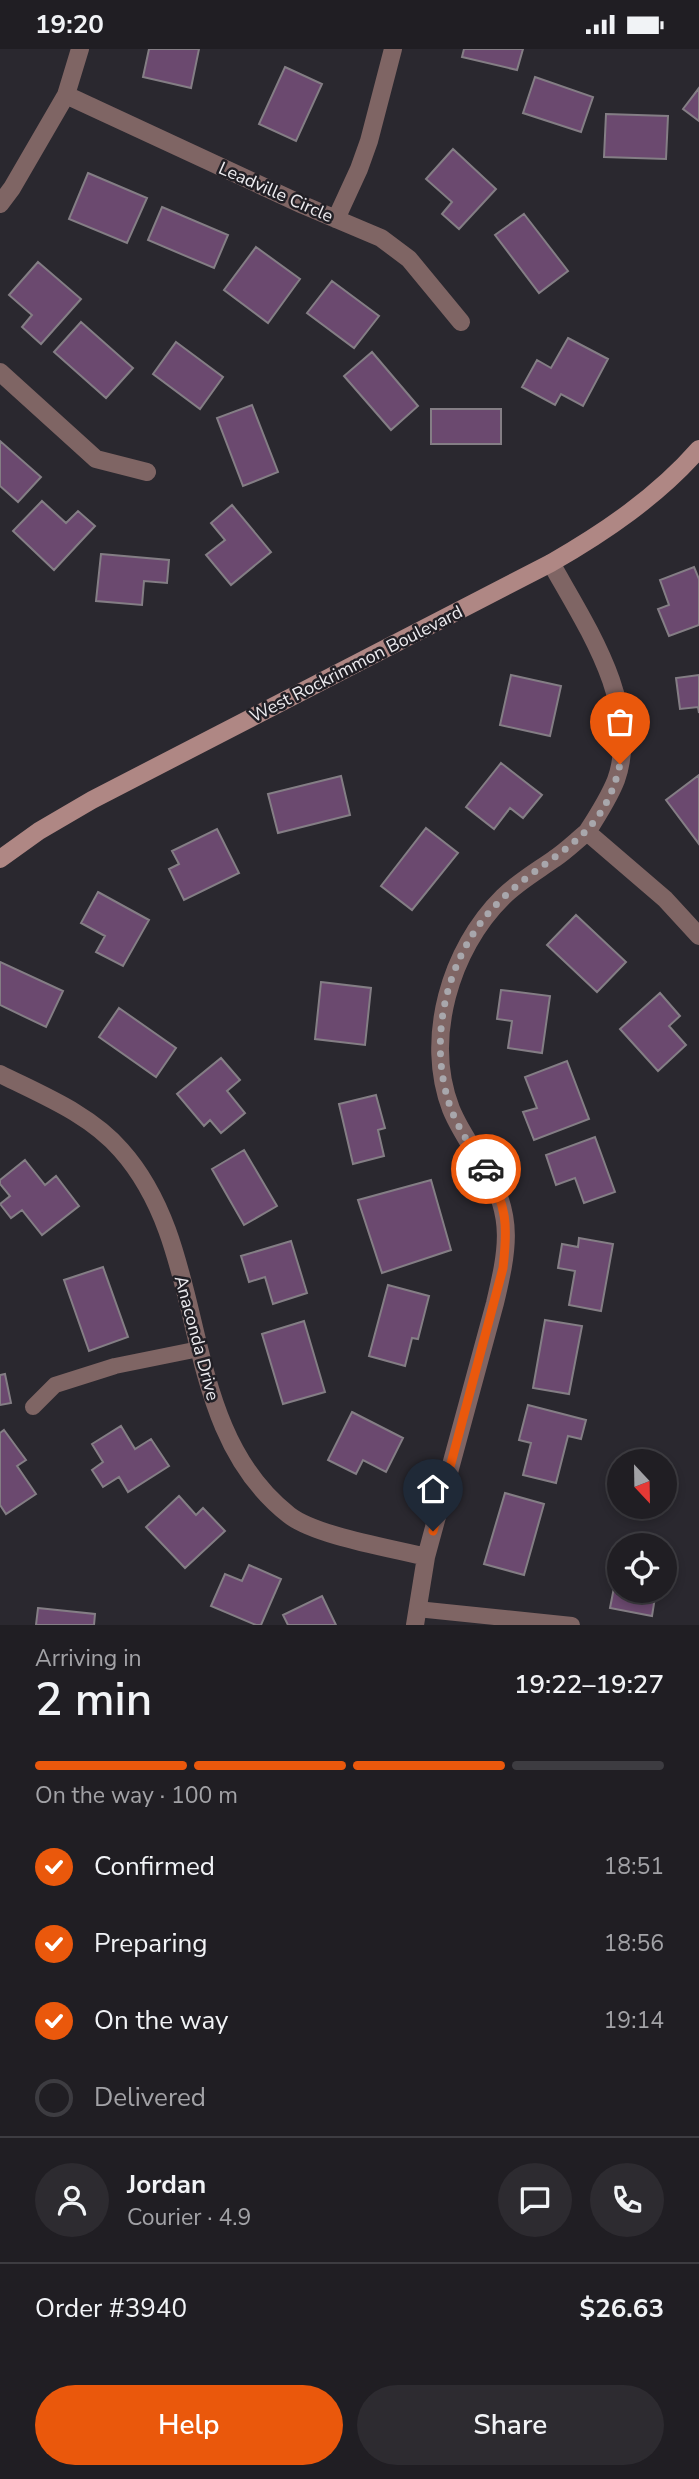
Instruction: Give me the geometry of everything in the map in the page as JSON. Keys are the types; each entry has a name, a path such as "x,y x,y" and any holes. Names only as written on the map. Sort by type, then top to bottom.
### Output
{"main road":[{"name":"West Rockrimmon Boulevard","path":"0,859 39,831 92,800 589,542 646,500 699,449"}],"street":[{"path":"0,204 66,95 80,49"},
{"path":"336,219 369,141 393,49"},
{"name":"Leadville Circle","path":"66,95 381,239 409,259 461,322"},
{"path":"0,372 96,459 147,472"},
{"path":"416,1617 426,1557 495,1303 507,1234 503,1203 451,1108 443,1073 441,1030 447,992 458,959 478,926 502,898 587,832 603,808 616,779 623,748 620,716 602,653 551,563"},
{"path":"587,832 665,898 699,936"},
{"name":"Anaconda Drive","path":"0,1074 61,1104 94,1126 120,1148 140,1174 166,1226 215,1405 228,1438 245,1468 273,1500 291,1517 324,1532 426,1557"}],"lane":[{"path":"33,1407 55,1385 115,1366 200,1349"},
{"path":"416,1617 572,1625"}],"building":[{"path":"149,49 199,49 191,88 143,77"},
{"path":"464,49 523,49 517,70 462,57"},
{"path":"285,67 322,84 296,141 259,124"},
{"path":"535,77 593,97 581,132 523,113"},
{"path":"699,88 699,121 683,109"},
{"path":"606,114 668,116 666,159 604,157"},
{"path":"453,149 496,189 459,229 442,214 452,202 426,179"},
{"path":"88,173 147,198 127,243 69,219"},
{"path":"162,207 228,235 214,268 148,240"},
{"path":"524,214 568,271 539,293 495,235"},
{"path":"256,247 300,279 268,323 224,290"},
{"path":"38,262 81,299 41,344 22,327 32,315 9,295"},
{"path":"332,281 379,316 354,348 307,313"},
{"path":"81,322 133,368 106,398 54,352"},
{"path":"568,338 608,359 583,406 561,394 555,405 522,387 537,360 551,368"},
{"path":"176,342 223,377 200,409 153,374"},
{"path":"372,352 418,406 391,430 344,376"},
{"path":"252,405 278,472 243,486 217,418"},
{"path":"431,409 501,409 501,444 431,444"},
{"path":"0,441 41,477 18,502 0,486"},
{"path":"42,501 66,523 78,511 95,526 54,570 13,531"},
{"path":"232,505 271,552 231,585 206,555 225,540 211,523"},
{"path":"101,554 169,560 167,583 144,581 142,605 96,601"},
{"path":"694,567 699,579 699,625 669,636 658,609 669,605 660,580"},
{"path":"511,675 561,686 550,736 500,725"},
{"path":"699,675 699,713 698,707 680,709 676,678"},
{"path":"501,763 542,795 523,818 510,808 494,829 466,807"},
{"path":"699,775 699,844 666,800"},
{"path":"341,776 350,815 278,833 268,794"},
{"path":"426,828 458,853 412,910 381,886"},
{"path":"217,829 239,873 184,900 169,869 179,864 172,851"},
{"path":"98,892 149,920 123,966 96,952 105,936 81,923"},
{"path":"576,915 626,962 597,992 547,945"},
{"path":"0,962 63,991 46,1027 0,1005"},
{"path":"321,982 371,988 365,1045 315,1039"},
{"path":"501,990 550,996 542,1053 508,1048 512,1021 497,1019"},
{"path":"660,993 680,1016 669,1026 686,1045 658,1071 620,1029"},
{"path":"119,1008 176,1048 156,1077 99,1037"},
{"path":"221,1058 240,1080 227,1091 245,1113 221,1133 210,1120 204,1126 177,1094"},
{"path":"567,1061 589,1119 534,1140 523,1112 537,1108 525,1077"},
{"path":"376,1095 385,1128 378,1130 384,1156 353,1164 339,1104"},
{"path":"595,1137 615,1192 584,1203 575,1178 556,1185 546,1155"},
{"path":"244,1150 277,1206 244,1225 212,1169"},
{"path":"25,1160 45,1185 56,1176 79,1206 42,1235 22,1210 11,1218 0,1204 10,1196 0,1184 0,1180"},
{"path":"431,1180 451,1250 382,1273 358,1200"},
{"path":"579,1238 613,1244 601,1311 569,1305 575,1271 558,1268 562,1244 578,1247"},
{"path":"291,1241 307,1293 273,1304 265,1277 249,1282 241,1256"},
{"path":"103,1267 128,1337 89,1351 64,1280"},
{"path":"388,1285 429,1296 418,1339 412,1338 405,1366 369,1356"},
{"path":"545,1320 582,1326 569,1394 533,1388"},
{"path":"304,1321 325,1392 283,1404 262,1334"},
{"path":"5,1374 11,1403 0,1405 0,1375"},
{"path":"528,1405 586,1420 581,1439 568,1436 556,1483 523,1475 531,1443 519,1440"},
{"path":"352,1412 403,1438 386,1472 363,1460 356,1474 328,1460"},
{"path":"121,1426 135,1449 151,1439 169,1466 128,1492 119,1477 103,1487 92,1470 103,1462 92,1444"},
{"path":"4,1430 26,1460 17,1466 36,1494 6,1514 0,1505 0,1433"},
{"path":"505,1493 544,1504 524,1575 484,1564"},
{"path":"179,1496 196,1515 203,1508 225,1531 185,1568 146,1527"},
{"path":"249,1565 281,1579 261,1625 211,1606 225,1574 242,1581"},
{"path":"322,1596 336,1625 288,1625 283,1615"},
{"path":"611,1603 654,1603 652,1616 610,1608"},
{"path":"38,1608 95,1614 94,1625 36,1625"}],"way so far":[{"path":"486,1169 467,1142 451,1108 443,1073 441,1030 447,992 458,959 478,926 502,898 587,832 603,808 620,764"}],"route":[{"path":"433,1531 503,1268 507,1234 503,1203 486,1169"}]}
